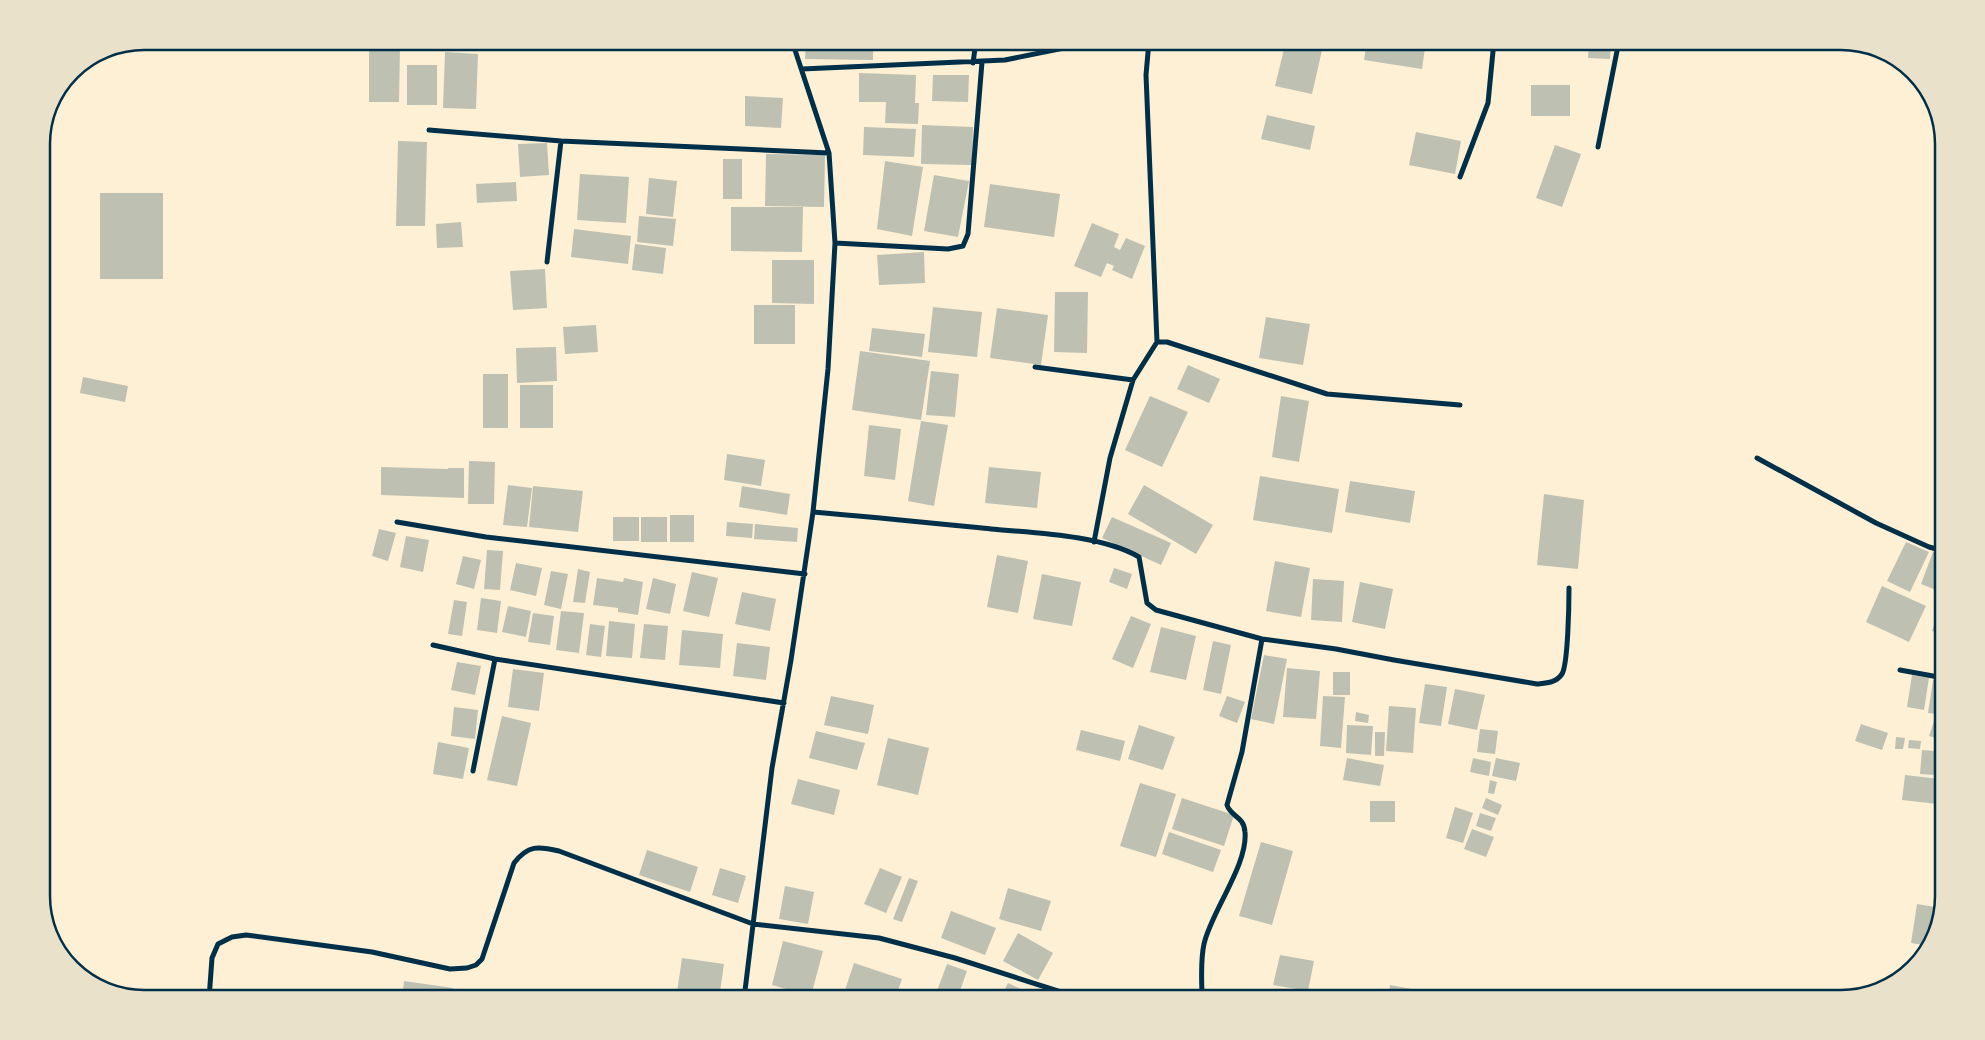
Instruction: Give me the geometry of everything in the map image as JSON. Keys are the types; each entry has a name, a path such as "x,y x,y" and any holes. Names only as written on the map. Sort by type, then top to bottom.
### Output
{"street":[{"path":"745,990 772,768 805,574 828,368 834,242 829,153 795,50"},
{"path":"973,63 975,50"},
{"path":"802,70 973,63 1005,60 1058,50"},
{"path":"1094,542 1110,458 1133,380 1157,342 1146,75 1148,50"},
{"path":"1460,177 1488,103 1493,50"},
{"path":"1598,147 1617,50"},
{"path":"834,242 948,249 963,246 968,234 982,62"},
{"path":"429,130 561,141 829,153"},
{"path":"547,262 561,141"},
{"path":"1157,342 1167,342 1327,394 1460,405"},
{"path":"1035,367 1133,380"},
{"path":"1757,458 1876,523 1935,549"},
{"path":"813,512 1038,534 1094,542 1128,551 1139,557 1147,603 1156,610 1262,639 1336,649 1537,684 1556,680 1563,672 1570,588"},
{"path":"396,522 486,537 805,574"},
{"path":"1202,990 1204,944 1240,861 1245,838 1243,821 1230,812 1227,805 1242,752 1262,639"},
{"path":"433,645 495,659 784,703"},
{"path":"473,771 495,659"},
{"path":"1900,670 1935,676"},
{"path":"210,990 212,958 218,944 232,937 246,935 372,952 450,969 467,968 476,965 482,959 514,863 523,851 541,847 559,851 753,924 879,938 954,958 1055,990"}],"building":[{"path":"369,50 400,50 399,102 369,102"},
{"path":"806,50 873,50 873,60 805,59"},
{"path":"1284,50 1322,50 1312,94 1275,86"},
{"path":"1366,50 1425,50 1422,69 1364,60"},
{"path":"1588,50 1610,50 1610,59 1588,58"},
{"path":"445,52 478,54 476,109 443,108"},
{"path":"407,65 437,65 437,105 407,105"},
{"path":"859,73 916,75 915,103 919,103 918,124 885,123 886,102 859,102"},
{"path":"933,75 969,75 968,102 932,101"},
{"path":"1531,85 1570,85 1570,116 1531,116"},
{"path":"745,96 783,98 781,128 745,126"},
{"path":"1267,115 1315,126 1310,150 1261,139"},
{"path":"922,125 973,127 972,165 921,164"},
{"path":"864,127 916,129 914,157 863,155"},
{"path":"1416,132 1461,141 1455,174 1409,165"},
{"path":"398,141 427,142 425,226 396,226"},
{"path":"547,143 549,175 520,177 518,144"},
{"path":"1555,145 1581,154 1562,207 1536,198"},
{"path":"766,154 825,155 824,207 765,206"},
{"path":"723,159 742,159 742,199 723,199"},
{"path":"885,161 923,167 912,236 877,229"},
{"path":"580,174 629,177 626,223 577,220"},
{"path":"934,175 969,181 958,237 924,231"},
{"path":"649,178 677,181 673,217 646,214"},
{"path":"516,182 517,201 477,203 476,184"},
{"path":"990,184 1060,194 1054,237 984,227"},
{"path":"100,193 163,193 163,279 100,279"},
{"path":"731,207 803,207 802,252 731,251"},
{"path":"639,216 676,219 673,246 637,242"},
{"path":"461,222 463,247 437,248 436,224"},
{"path":"1092,223 1119,234 1114,247 1120,250 1126,238 1145,246 1132,279 1112,270 1114,266 1107,263 1101,277 1074,266"},
{"path":"574,229 631,236 628,264 571,257"},
{"path":"635,244 666,248 663,274 632,270"},
{"path":"924,252 925,283 879,285 877,255"},
{"path":"772,260 814,260 814,304 772,303"},
{"path":"545,269 547,308 513,310 510,271"},
{"path":"1055,292 1088,292 1087,353 1054,352"},
{"path":"754,305 795,305 795,344 754,344"},
{"path":"933,307 982,312 977,357 928,352"},
{"path":"997,308 1048,315 1041,365 990,358"},
{"path":"1266,317 1310,324 1303,365 1259,358"},
{"path":"596,325 598,352 565,354 563,327"},
{"path":"872,328 925,334 922,357 869,351"},
{"path":"556,347 557,381 517,383 516,348"},
{"path":"860,351 930,361 921,420 852,410"},
{"path":"1188,365 1220,379 1209,403 1177,389"},
{"path":"931,371 959,374 955,417 926,415"},
{"path":"483,374 508,374 508,428 483,428"},
{"path":"83,377 128,386 125,402 80,393"},
{"path":"520,385 553,385 553,428 520,428"},
{"path":"1150,396 1188,412 1162,467 1125,450"},
{"path":"1281,396 1309,401 1299,462 1272,457"},
{"path":"921,421 948,425 934,506 908,501"},
{"path":"869,425 901,429 895,480 864,476"},
{"path":"727,454 765,460 761,486 724,480"},
{"path":"469,461 495,462 494,504 468,504"},
{"path":"381,467 464,468 464,498 381,495"},
{"path":"989,467 1041,472 1037,508 985,503"},
{"path":"1260,476 1339,489 1332,533 1253,520"},
{"path":"1350,481 1415,491 1410,523 1345,512"},
{"path":"508,485 532,488 527,527 503,525"},
{"path":"1144,485 1213,525 1196,554 1128,514"},
{"path":"533,486 583,491 578,532 529,527"},
{"path":"742,486 790,494 787,515 739,507"},
{"path":"1544,494 1584,500 1578,569 1537,565"},
{"path":"670,515 694,515 694,542 670,542"},
{"path":"613,517 639,517 639,541 613,541"},
{"path":"641,517 667,517 667,542 641,542"},
{"path":"1112,517 1171,543 1161,565 1102,538"},
{"path":"727,522 753,524 752,538 726,536"},
{"path":"755,524 798,528 797,542 754,539"},
{"path":"379,529 396,533 388,561 372,556"},
{"path":"406,536 429,540 423,572 400,567"},
{"path":"1906,542 1929,552 1910,592 1887,581"},
{"path":"487,550 503,551 500,590 484,589"},
{"path":"1933,552 1935,553 1935,590 1921,584"},
{"path":"997,555 1028,561 1018,613 987,607"},
{"path":"463,556 481,560 474,589 456,584"},
{"path":"1275,561 1310,568 1301,617 1266,611"},
{"path":"516,563 542,568 536,596 510,590"},
{"path":"1114,568 1132,574 1127,589 1109,582"},
{"path":"578,569 590,572 585,603 573,602"},
{"path":"551,571 568,574 561,609 544,605"},
{"path":"692,572 718,578 709,617 683,611"},
{"path":"1042,574 1081,582 1072,626 1033,619"},
{"path":"597,578 623,582 624,578 643,582 638,615 618,612 618,608 593,605"},
{"path":"653,578 676,584 670,614 646,609"},
{"path":"1313,579 1344,581 1342,622 1311,620"},
{"path":"1360,582 1393,589 1385,629 1352,622"},
{"path":"1882,586 1926,606 1909,642 1866,622"},
{"path":"742,592 776,599 770,631 735,624"},
{"path":"481,598 501,601 497,633 477,630"},
{"path":"454,600 467,602 462,636 448,634"},
{"path":"508,606 531,611 526,637 502,632"},
{"path":"561,611 584,613 579,653 556,650"},
{"path":"533,613 554,616 550,645 528,642"},
{"path":"1131,616 1151,624 1133,668 1112,659"},
{"path":"609,621 635,624 632,658 606,656"},
{"path":"590,624 605,626 601,657 586,655"},
{"path":"644,624 668,626 665,660 640,658"},
{"path":"1161,627 1196,636 1186,680 1150,672"},
{"path":"682,630 723,634 720,668 679,665"},
{"path":"1213,641 1231,645 1221,694 1203,690"},
{"path":"737,643 770,647 766,680 733,676"},
{"path":"1264,655 1287,659 1274,724 1251,719"},
{"path":"457,662 481,666 475,695 451,690"},
{"path":"1287,668 1320,671 1316,719 1283,717"},
{"path":"513,669 544,673 539,711 508,707"},
{"path":"1333,672 1350,672 1350,695 1333,695"},
{"path":"1912,675 1929,678 1924,710 1907,707"},
{"path":"1933,680 1935,680 1935,714 1928,713"},
{"path":"1425,684 1447,687 1441,726 1419,723"},
{"path":"1455,689 1485,695 1477,730 1448,724"},
{"path":"831,696 874,705 868,734 824,725"},
{"path":"1227,696 1245,702 1237,723 1219,716"},
{"path":"1323,696 1345,697 1341,748 1320,746"},
{"path":"1389,706 1416,708 1413,753 1386,751"},
{"path":"454,707 478,710 475,739 451,736"},
{"path":"1356,712 1369,715 1368,723 1355,721"},
{"path":"502,716 531,723 517,786 487,780"},
{"path":"1935,718 1935,738 1929,736"},
{"path":"1861,724 1888,733 1882,750 1855,741"},
{"path":"1139,725 1175,737 1163,770 1128,759"},
{"path":"1347,725 1373,726 1371,755 1346,753"},
{"path":"1480,729 1498,731 1495,754 1477,752"},
{"path":"1081,730 1125,741 1120,761 1076,750"},
{"path":"816,731 865,743 857,770 809,758"},
{"path":"1375,732 1385,732 1384,756 1375,756"},
{"path":"1896,737 1905,738 1903,749 1895,749"},
{"path":"888,738 929,748 918,795 877,785"},
{"path":"1909,740 1921,741 1920,749 1908,748"},
{"path":"438,742 469,748 463,779 433,774"},
{"path":"1922,750 1935,751 1934,775 1920,774"},
{"path":"1347,758 1384,765 1380,786 1343,780"},
{"path":"1473,758 1491,762 1489,776 1470,772"},
{"path":"1496,758 1520,763 1516,781 1492,776"},
{"path":"1905,775 1935,778 1935,804 1902,800"},
{"path":"798,779 840,790 834,815 791,804"},
{"path":"1490,780 1497,782 1494,794 1488,793"},
{"path":"1140,783 1176,794 1156,857 1120,846"},
{"path":"1182,798 1234,815 1224,846 1172,829"},
{"path":"1486,798 1502,805 1498,815 1482,808"},
{"path":"1370,801 1395,801 1395,822 1370,822"},
{"path":"1455,807 1473,813 1463,843 1446,838"},
{"path":"1480,813 1496,818 1491,831 1476,826"},
{"path":"1472,829 1494,837 1486,857 1464,849"},
{"path":"1169,832 1221,850 1213,872 1162,854"},
{"path":"1261,842 1293,851 1272,925 1239,916"},
{"path":"647,850 698,867 690,892 639,875"},
{"path":"720,868 746,876 738,903 712,895"},
{"path":"880,868 902,877 886,913 864,904"},
{"path":"909,878 918,881 902,922 893,919"},
{"path":"785,886 814,892 808,924 779,919"},
{"path":"1008,888 1051,901 1041,931 999,919"},
{"path":"1917,904 1934,907 1928,932 1921,945 1911,943"},
{"path":"951,911 996,928 985,955 941,938"},
{"path":"1018,933 1053,953 1038,980 1003,961"},
{"path":"783,941 823,951 813,990 790,990 772,985"},
{"path":"1280,955 1314,961 1308,990 1273,985"},
{"path":"682,958 724,964 720,990 677,990"},
{"path":"854,963 902,979 898,990 845,990"},
{"path":"947,964 967,971 960,990 937,990"},
{"path":"404,981 453,988 453,990 403,990"},
{"path":"1008,983 1023,990 1004,990"},
{"path":"1390,985 1417,990 1389,990"}]}
